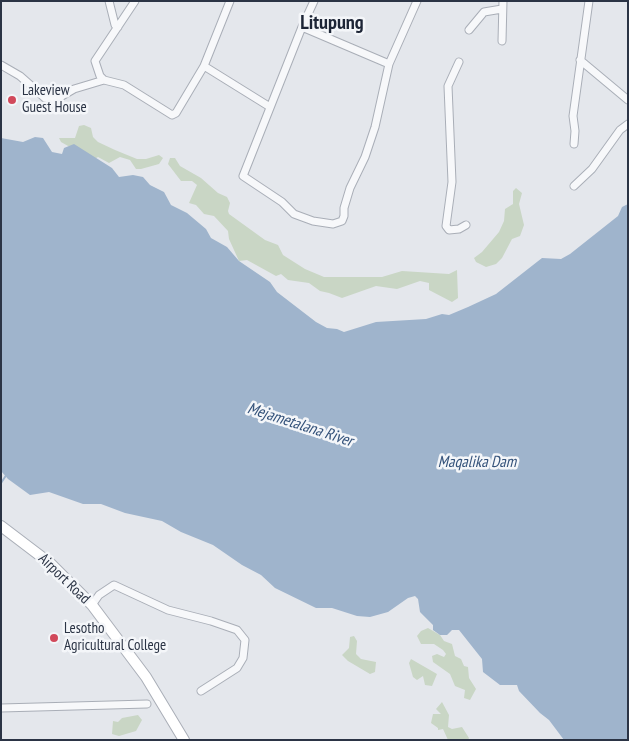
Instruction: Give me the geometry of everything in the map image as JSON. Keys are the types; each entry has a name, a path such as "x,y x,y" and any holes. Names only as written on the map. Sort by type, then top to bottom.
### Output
{"main road":[{"name":"Airport Road","path":"1,526 51,564 92,604 146,677 184,740"}],"street":[{"path":"109,1 115,24 118,27"},
{"path":"104,80 100,76 95,61 135,1"},
{"path":"1,65 20,76 45,98 55,100 74,89 104,80 124,85 172,115 176,113 204,66 230,1"},
{"path":"314,1 243,176 282,202 294,214 313,221 337,223 344,216 344,208 350,188 365,157 378,113 389,64 417,1"},
{"path":"502,41 503,1"},
{"path":"574,144 573,116 589,1"},
{"path":"469,30 484,12 502,9"},
{"path":"302,27 389,64"},
{"path":"580,60 628,100"},
{"path":"459,62 448,86 452,182 446,226 448,230 459,229 466,225"},
{"path":"204,66 270,107"},
{"path":"574,186 592,170 620,130 628,124"},
{"path":"92,604 114,585 168,610 237,630 246,640 244,658 237,668 201,691"},
{"path":"1,708 147,704"}],"green space":[{"path":"84,125 91,128 93,137 98,142 115,150 137,159 146,159 159,155 163,158 159,164 141,169 136,169 130,160 120,157 109,163 98,157 93,160 61,142 59,138 75,138 79,126"},
{"path":"170,158 175,158 180,166 201,178 218,193 227,197 230,203 229,214 265,240 278,245 283,255 305,269 324,277 382,277 402,271 449,274 457,270 458,298 452,302 429,290 429,283 420,281 397,289 376,286 342,298 320,291 309,283 288,280 281,274 276,276 247,260 239,261 229,239 228,231 214,216 204,214 196,205 189,203 197,185 192,181 181,181 168,164"},
{"path":"516,188 522,193 519,204 524,225 520,236 512,239 502,258 496,264 486,267 476,262 474,258 482,252 499,232 504,221 505,209 513,204 513,191"},
{"path":"428,628 440,635 444,641 452,644 455,656 461,659 464,666 468,667 469,678 476,689 470,700 464,698 465,690 455,686 450,674 433,662 432,656 437,654 444,657 446,654 443,650 434,644 421,644 417,636 421,631"},
{"path":"354,636 357,641 356,654 361,659 376,662 375,672 370,674 348,661 342,655 349,648 350,637"},
{"path":"411,659 437,674 432,686 425,685 423,676 417,680 413,677 409,663"},
{"path":"442,702 449,715 448,727 452,729 462,727 469,738 468,740 448,740 443,729 438,730 431,723 433,714 441,714 436,709"},
{"path":"138,715 142,720 136,731 119,736 112,734 113,721 118,722 122,718"}],"water":[{"name":"Maqalika Dam","path":"35,137 43,138 52,152 62,154 64,148 74,144 112,168 119,177 133,175 143,177 150,185 164,192 171,205 187,213 206,229 211,238 227,247 239,261 270,282 277,292 316,322 327,328 344,332 376,322 426,319 442,314 449,315 468,307 496,294 542,258 561,259 570,254 618,216 622,207 628,204 628,740 564,740 549,720 519,691 517,685 500,685 483,672 482,659 459,630 452,630 447,635 440,635 433,630 433,625 420,612 418,599 415,596 408,598 388,612 370,617 357,616 332,608 316,608 275,588 261,575 242,565 213,545 181,532 162,521 125,513 101,504 83,504 49,492 30,495 8,479 1,471 1,138 23,142"}],"waterway":[{"path":"1,483 7,474"}],"place":[{"name":"Lakeview Guest House","path":"12,100"},
{"name":"Lesotho Agricultural College","path":"54,638"}],"district":[{"name":"Litupung","path":"332,23"}],"water label":[{"name":"Mejametalana River","path":"300,425"}]}
